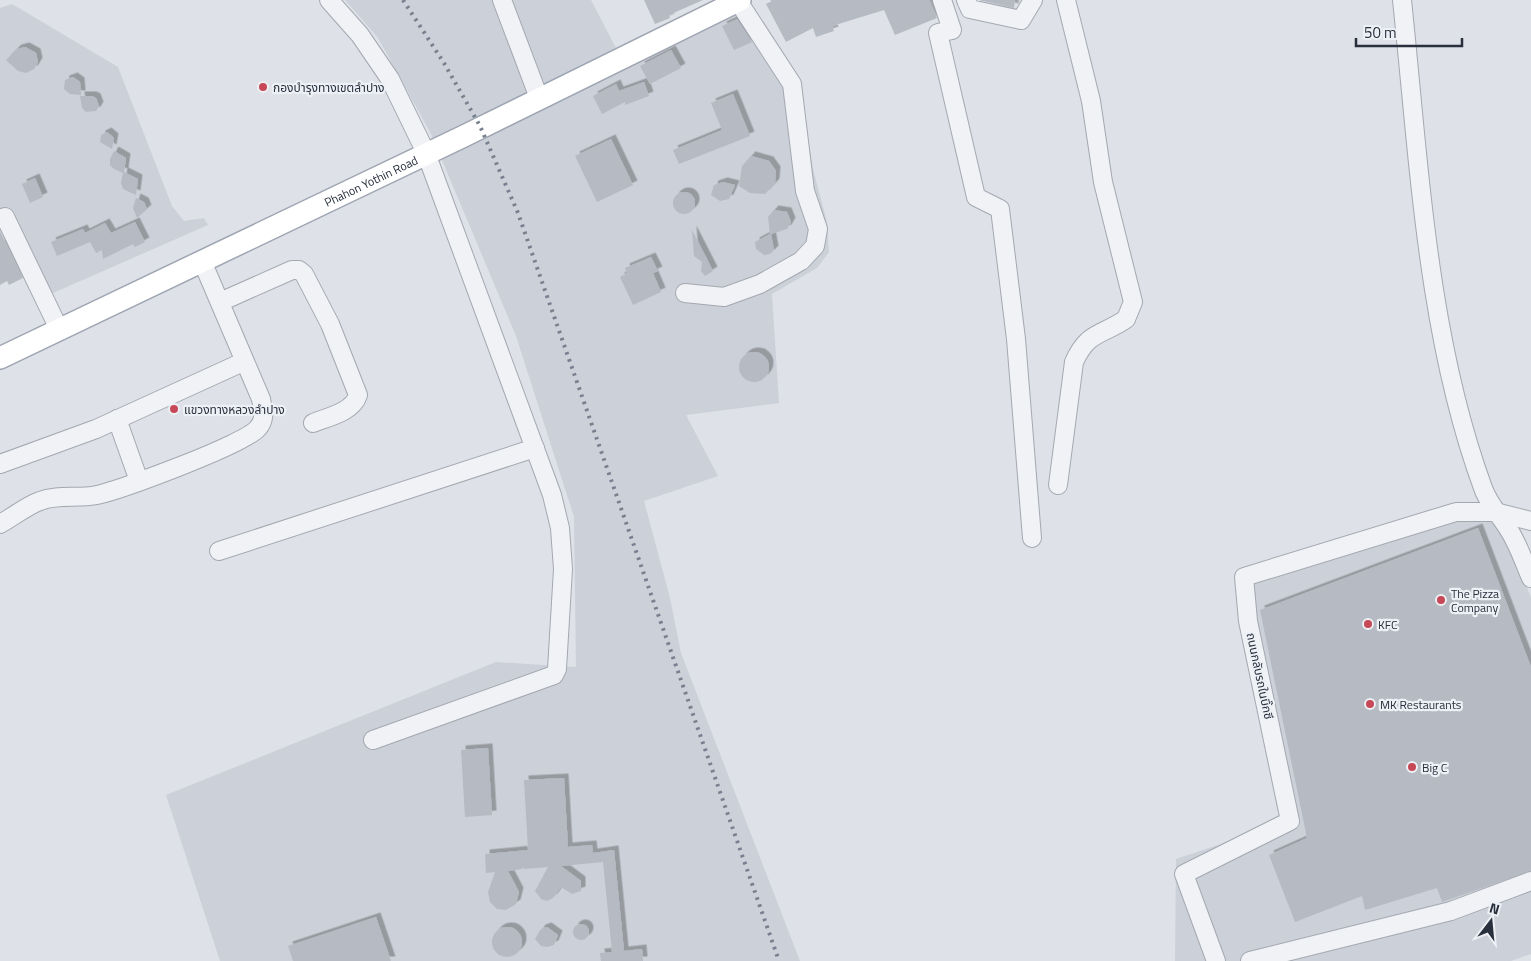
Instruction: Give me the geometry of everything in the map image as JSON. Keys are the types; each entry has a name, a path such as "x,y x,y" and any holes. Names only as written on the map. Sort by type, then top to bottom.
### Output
{"main road":[{"name":"Phahon Yothin Road","path":"0,358 426,154 739,0"}],"street":[{"path":"329,0 360,35 390,79 426,154 535,448 560,528 563,569 557,669 554,675 373,740"},
{"path":"502,0 539,98"},
{"path":"685,293 724,297 760,284 801,261 815,246 818,229 805,191 792,84 739,0"},
{"path":"1032,538 1016,339 1000,209 976,197 938,33 952,30 942,1 968,4 1021,20 1033,0"},
{"path":"1058,485 1074,362 1081,346 1088,339 1126,319 1132,302 1103,182 1091,102 1066,0"},
{"path":"1402,0 1425,219 1449,367 1471,452 1484,490 1495,512 1509,530 1531,578"},
{"path":"0,219 5,217 60,329"},
{"path":"0,524 39,502 55,497 94,496 139,481 248,437 258,429 263,420 261,399 202,261"},
{"path":"220,302 292,270 299,270 304,274 330,324 358,395 352,405 341,412 314,423"},
{"path":"0,464 117,419 244,362"},
{"path":"117,419 139,481"},
{"path":"219,551 535,448"},
{"name":"ถนนกลับรถในบิ๊กซี","path":"1216,961 1184,874 1290,821 1248,621 1244,578 1456,512 1495,512"},
{"path":"1495,512 1531,521"},
{"path":"1250,961 1451,911 1531,881"}],"shaded area":[{"path":"345,0 591,0 616,48 541,86 543,108 750,6 798,78 813,169 827,222 829,252 817,268 772,294 779,403 686,415 718,476 644,501 670,598 681,653 800,961 220,961 166,795 496,662 576,667 574,517 516,336 431,134 378,38"},
{"path":"12,4 118,67 172,206 184,221 204,218 208,225 44,297 0,219 0,8"},
{"name":"Big C","path":"1456,512 1495,512 1531,597 1531,954 1511,961 1175,961 1176,859 1290,821 1244,577"}],"building":[{"path":"644,0 703,0 669,15 670,18 655,24"},
{"path":"774,0 929,0 937,18 895,35 884,10 832,26 834,31 816,37 813,28 786,42 766,4"},
{"path":"979,0 1015,0 1014,8"},
{"path":"737,19 752,42 734,50 722,26"},
{"path":"25,47 36,53 38,62 34,69 26,73 18,71 6,60 17,49"},
{"path":"671,50 681,68 650,84 640,66"},
{"path":"73,77 80,82 81,95 70,94 64,89 65,80"},
{"path":"644,82 649,96 625,105 625,102 602,114 593,96 616,84 619,91"},
{"path":"733,94 750,136 679,164 673,150 722,130 711,103"},
{"path":"80,96 96,98 99,106 96,111 86,112 82,108"},
{"path":"107,132 114,138 112,149 100,142 101,135"},
{"path":"611,139 633,185 597,202 575,156"},
{"path":"114,151 126,158 124,172 138,179 136,195 123,189 121,183 123,173 110,165 110,159"},
{"path":"751,156 769,161 776,171 775,183 765,194 750,193 739,186 742,166"},
{"path":"35,178 43,197 30,203 22,184"},
{"path":"723,182 735,185 729,199 720,201 711,195 714,185"},
{"path":"684,192 692,195 695,203 692,211 684,214 676,211 673,203 676,195"},
{"path":"136,198 144,202 147,209 137,218 133,208"},
{"path":"774,210 787,212 791,222 787,229 771,234 774,250 770,254 764,255 756,249 755,242 770,234 768,217"},
{"path":"135,222 145,242 135,247 133,244 103,259 102,250 96,253 90,242 57,256 51,242 83,229 85,233 105,223 111,233"},
{"path":"692,230 713,271 705,276 701,271 702,262 694,256"},
{"path":"0,231 23,278 9,285 7,281 0,285"},
{"path":"651,257 658,271 653,273 661,292 633,305 620,277 627,273 625,268"},
{"path":"754,352 765,356 769,367 765,378 754,382 743,378 739,367 743,356"},
{"name":"Big C","path":"1478,528 1531,667 1531,871 1442,902 1437,888 1365,910 1362,896 1295,922 1269,855 1307,838 1260,610"},
{"path":"488,748 492,815 465,817 461,750"},
{"path":"564,778 568,847 592,845 593,853 614,850 624,951 642,949 643,961 601,961 600,953 612,952 603,862 561,866 581,881 581,891 572,894 561,887 553,898 547,901 541,899 535,891 548,867 524,869 523,867 522,869 508,871 519,892 516,904 506,910 497,909 490,902 488,892 495,872 486,873 485,854 528,850 524,780"},
{"path":"376,917 391,961 293,961 288,946"},
{"path":"581,924 589,932 581,940 573,932"},
{"path":"507,927 518,931 522,942 518,953 507,957 496,953 492,942 496,931"},
{"path":"547,927 558,935 554,945 547,947 541,946 535,939 541,929"}],"railway":[{"path":"403,0 444,63 480,126 518,213 779,961"}],"place":[{"name":"กองบำรุงทางเขตลำปาง","path":"263,87"},
{"name":"แขวงทางหลวงลำปาง","path":"174,409"},
{"name":"The Pizza Company","path":"1441,600"},
{"name":"KFC","path":"1368,624"},
{"name":"MK Restaurants","path":"1370,704"},
{"name":"Big C","path":"1412,767"}]}
